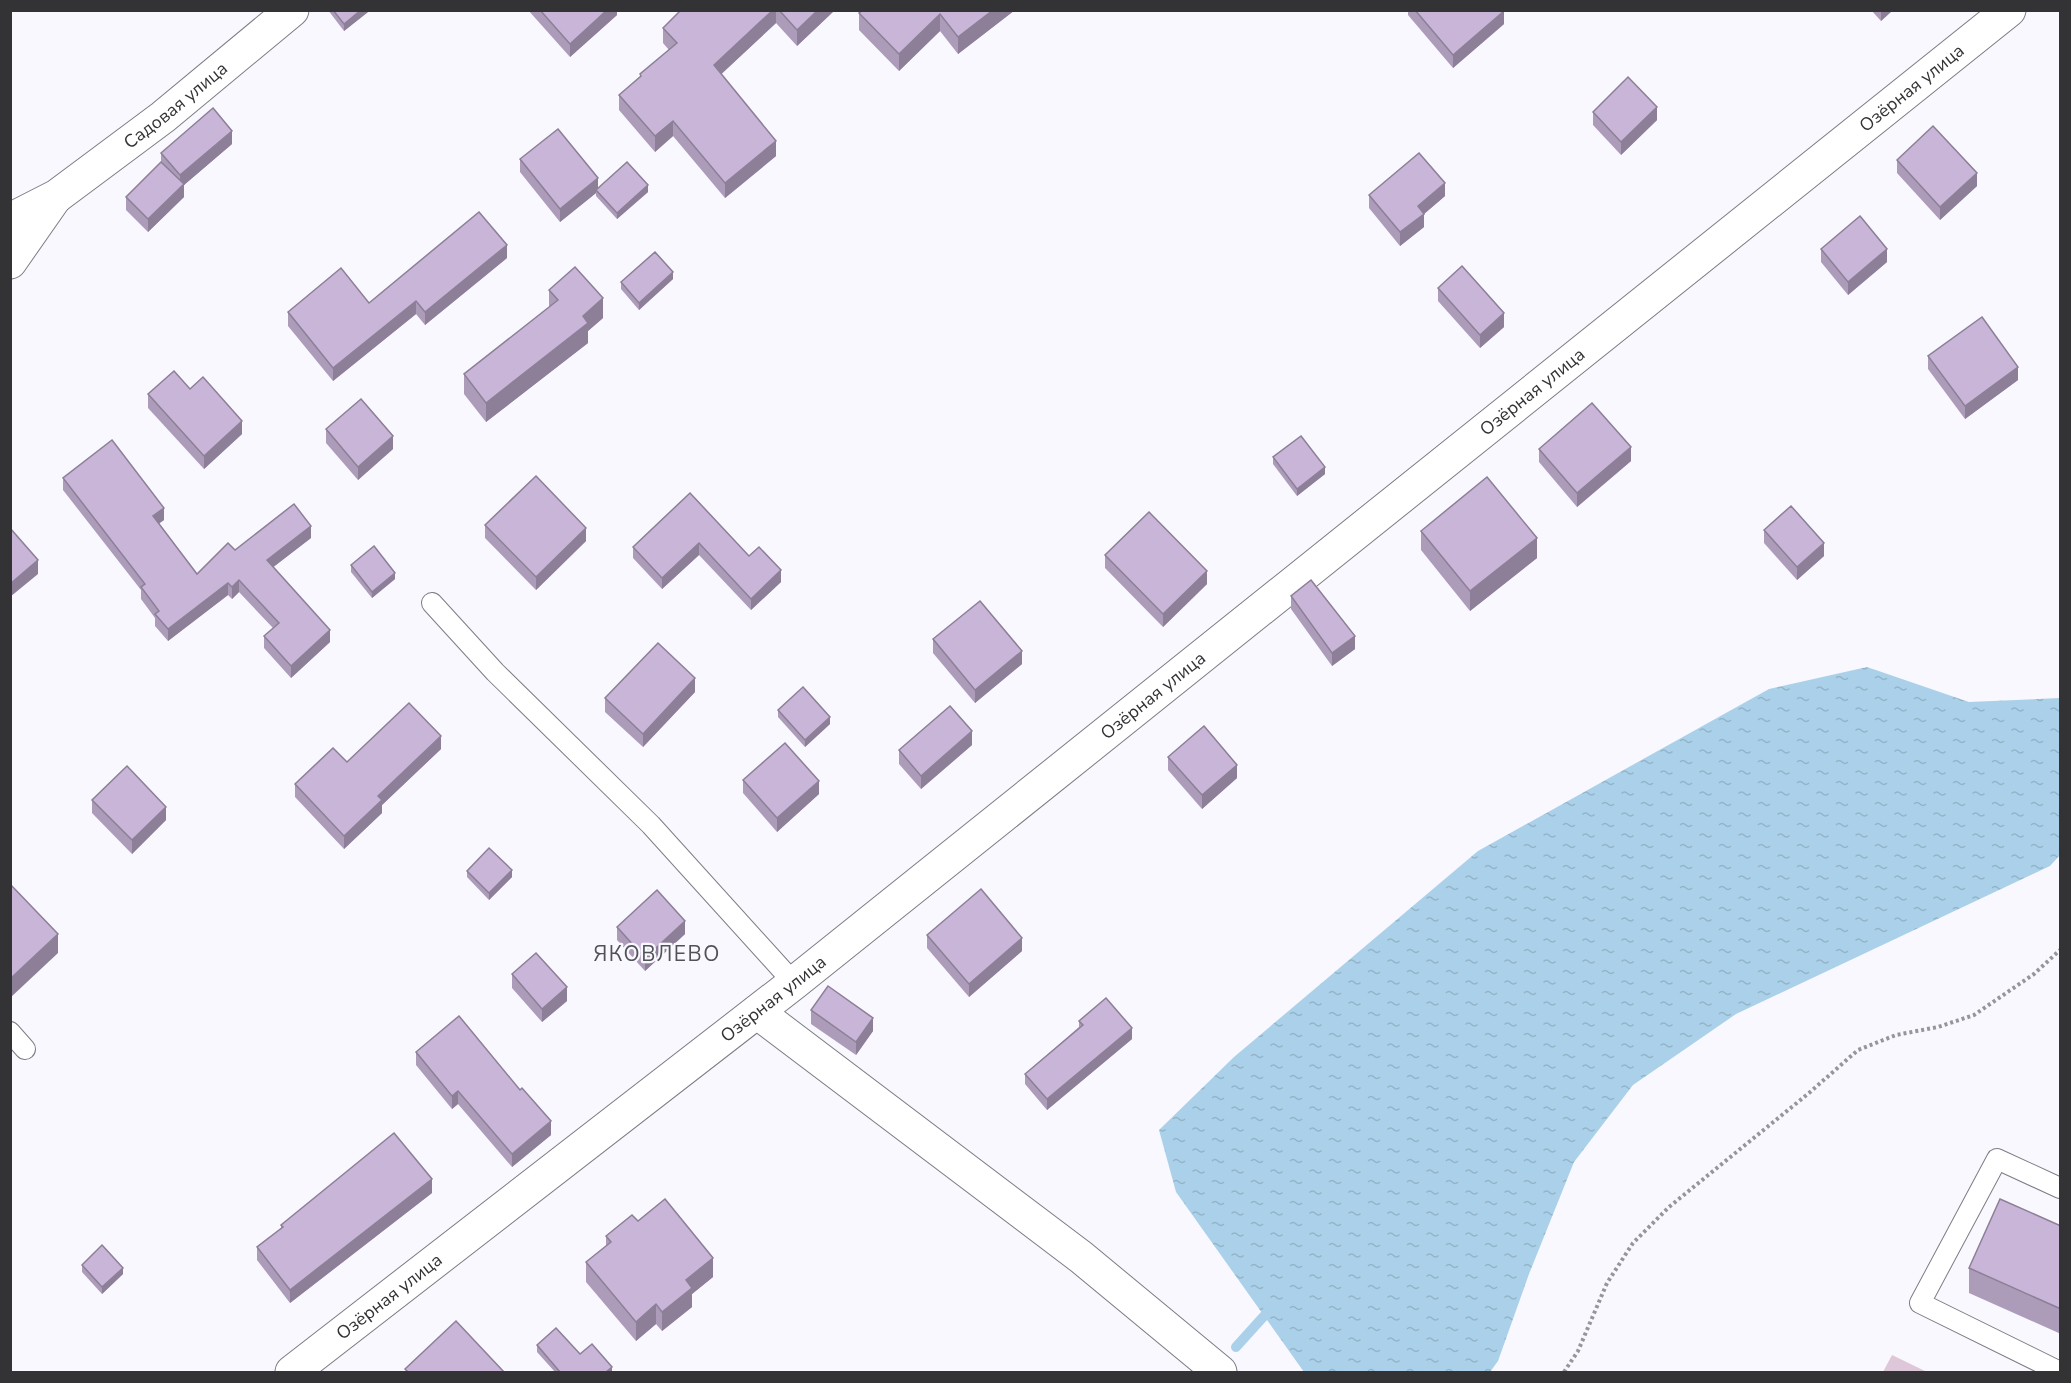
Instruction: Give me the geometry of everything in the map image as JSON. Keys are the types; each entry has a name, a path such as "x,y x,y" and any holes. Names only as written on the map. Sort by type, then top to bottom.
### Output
{"street":[{"name":"Садовая улица","path":"57,196 163,117 292,10"},
{"name":"Озёрная улица","path":"292,1372 794,983 2009,10"},
{"path":"10,220 57,196"},
{"path":"10,262 57,196"},
{"path":"757,1012 1081,1257 1220,1372"}],"lane":[{"path":"432,603 495,672 651,825 794,983"},
{"path":"10,1032 25,1049"},
{"path":"2060,1372 1920,1303 1997,1159 2061,1188"}],"path":[{"path":"1564,1372 1578,1351 1607,1283 1632,1244 1669,1208 1809,1094 1858,1050 1896,1035 1938,1027 1974,1015 2034,974 2061,950"}],"shaded area":[{"path":"1892,1355 1927,1372 1883,1372"}],"water":[{"path":"1867,667 1969,702 2060,698 2060,855 2050,866 1736,1014 1633,1085 1574,1162 1529,1274 1498,1361 1490,1372 1304,1372 1176,1192 1159,1130 1234,1057 1478,851 1769,689"}],"building":[{"path":"333,10 361,10 344,24"},
{"path":"540,10 607,10 570,44"},
{"path":"681,10 773,10 714,65 776,141 725,183 673,121 655,136 619,95 677,43 663,28"},
{"path":"779,10 818,10 797,30"},
{"path":"863,10 993,10 958,37 940,14 899,54 859,13"},
{"path":"1415,10 1503,10 1504,11 1453,55"},
{"path":"1628,77 1657,107 1621,142 1593,112"},
{"path":"213,108 232,131 180,175 161,153"},
{"path":"1933,126 1977,173 1940,207 1897,160"},
{"path":"558,129 598,178 560,209 520,159"},
{"path":"1419,153 1445,183 1418,206 1424,214 1400,232 1369,195"},
{"path":"161,162 184,184 148,219 126,197"},
{"path":"627,162 648,185 617,213 596,190"},
{"path":"479,212 507,245 425,312 416,301 333,368 288,312 341,268 369,303"},
{"path":"1860,216 1887,249 1848,282 1821,249"},
{"path":"655,252 673,272 639,303 621,282"},
{"path":"1462,266 1504,313 1480,335 1438,288"},
{"path":"575,267 603,298 583,316 588,323 486,403 464,374 558,300 549,290"},
{"path":"1982,317 2018,367 1965,406 1928,356"},
{"path":"174,371 190,389 203,377 242,421 204,456 148,394"},
{"path":"361,399 393,436 358,467 326,429"},
{"path":"1592,403 1631,447 1577,493 1539,449"},
{"path":"1301,436 1325,467 1297,489 1273,457"},
{"path":"112,440 164,508 153,516 197,574 228,543 235,550 294,504 311,526 267,560 330,630 291,666 264,636 279,623 239,580 232,587 228,583 168,629 155,614 159,611 141,587 145,584 63,478"},
{"path":"536,476 586,528 536,577 485,525"},
{"path":"1487,477 1537,538 1470,591 1421,531"},
{"path":"690,493 749,556 759,547 781,570 751,599 699,543 662,578 633,547"},
{"path":"1791,506 1824,543 1797,567 1764,530"},
{"path":"1149,512 1207,571 1163,614 1105,555"},
{"path":"10,528 38,560 10,584"},
{"path":"374,546 395,573 372,592 351,565"},
{"path":"1311,580 1355,636 1332,653 1291,596"},
{"path":"980,601 1022,651 975,690 933,639"},
{"path":"658,643 695,678 643,734 605,698"},
{"path":"803,687 830,717 805,740 778,710"},
{"path":"409,703 441,736 378,796 382,800 344,836 295,784 333,748 347,762"},
{"path":"950,706 972,731 921,776 899,750"},
{"path":"1204,726 1237,765 1202,795 1168,757"},
{"path":"785,743 819,781 777,818 743,780"},
{"path":"127,766 166,807 132,840 92,800"},
{"path":"489,848 512,870 489,893 467,871"},
{"path":"10,884 58,934 10,979"},
{"path":"981,889 1022,938 969,984 927,935"},
{"path":"657,890 685,921 645,958 617,927"},
{"path":"536,953 567,987 542,1009 512,974"},
{"path":"828,986 873,1018 856,1042 811,1010"},
{"path":"1106,998 1132,1028 1047,1099 1025,1074 1083,1025 1079,1021"},
{"path":"459,1016 520,1090 522,1088 551,1121 512,1154 458,1091 452,1096 416,1052"},
{"path":"394,1133 432,1179 290,1290 257,1247"},
{"path":"665,1199 713,1258 686,1280 692,1288 662,1312 656,1304 636,1322 586,1262 611,1242 606,1236 632,1215 638,1221"},
{"path":"2000,1199 2061,1226 2061,1309 1969,1268"},
{"path":"102,1245 123,1268 102,1287 82,1265"},
{"path":"456,1321 504,1372 408,1372 405,1369"},
{"path":"556,1328 580,1354 592,1344 612,1367 606,1372 560,1372 537,1345"}],"waterway":[{"path":"1236,1347 1264,1316"}],"district":[{"name":"ЯКОВЛЕВО","path":"657,954"}]}
